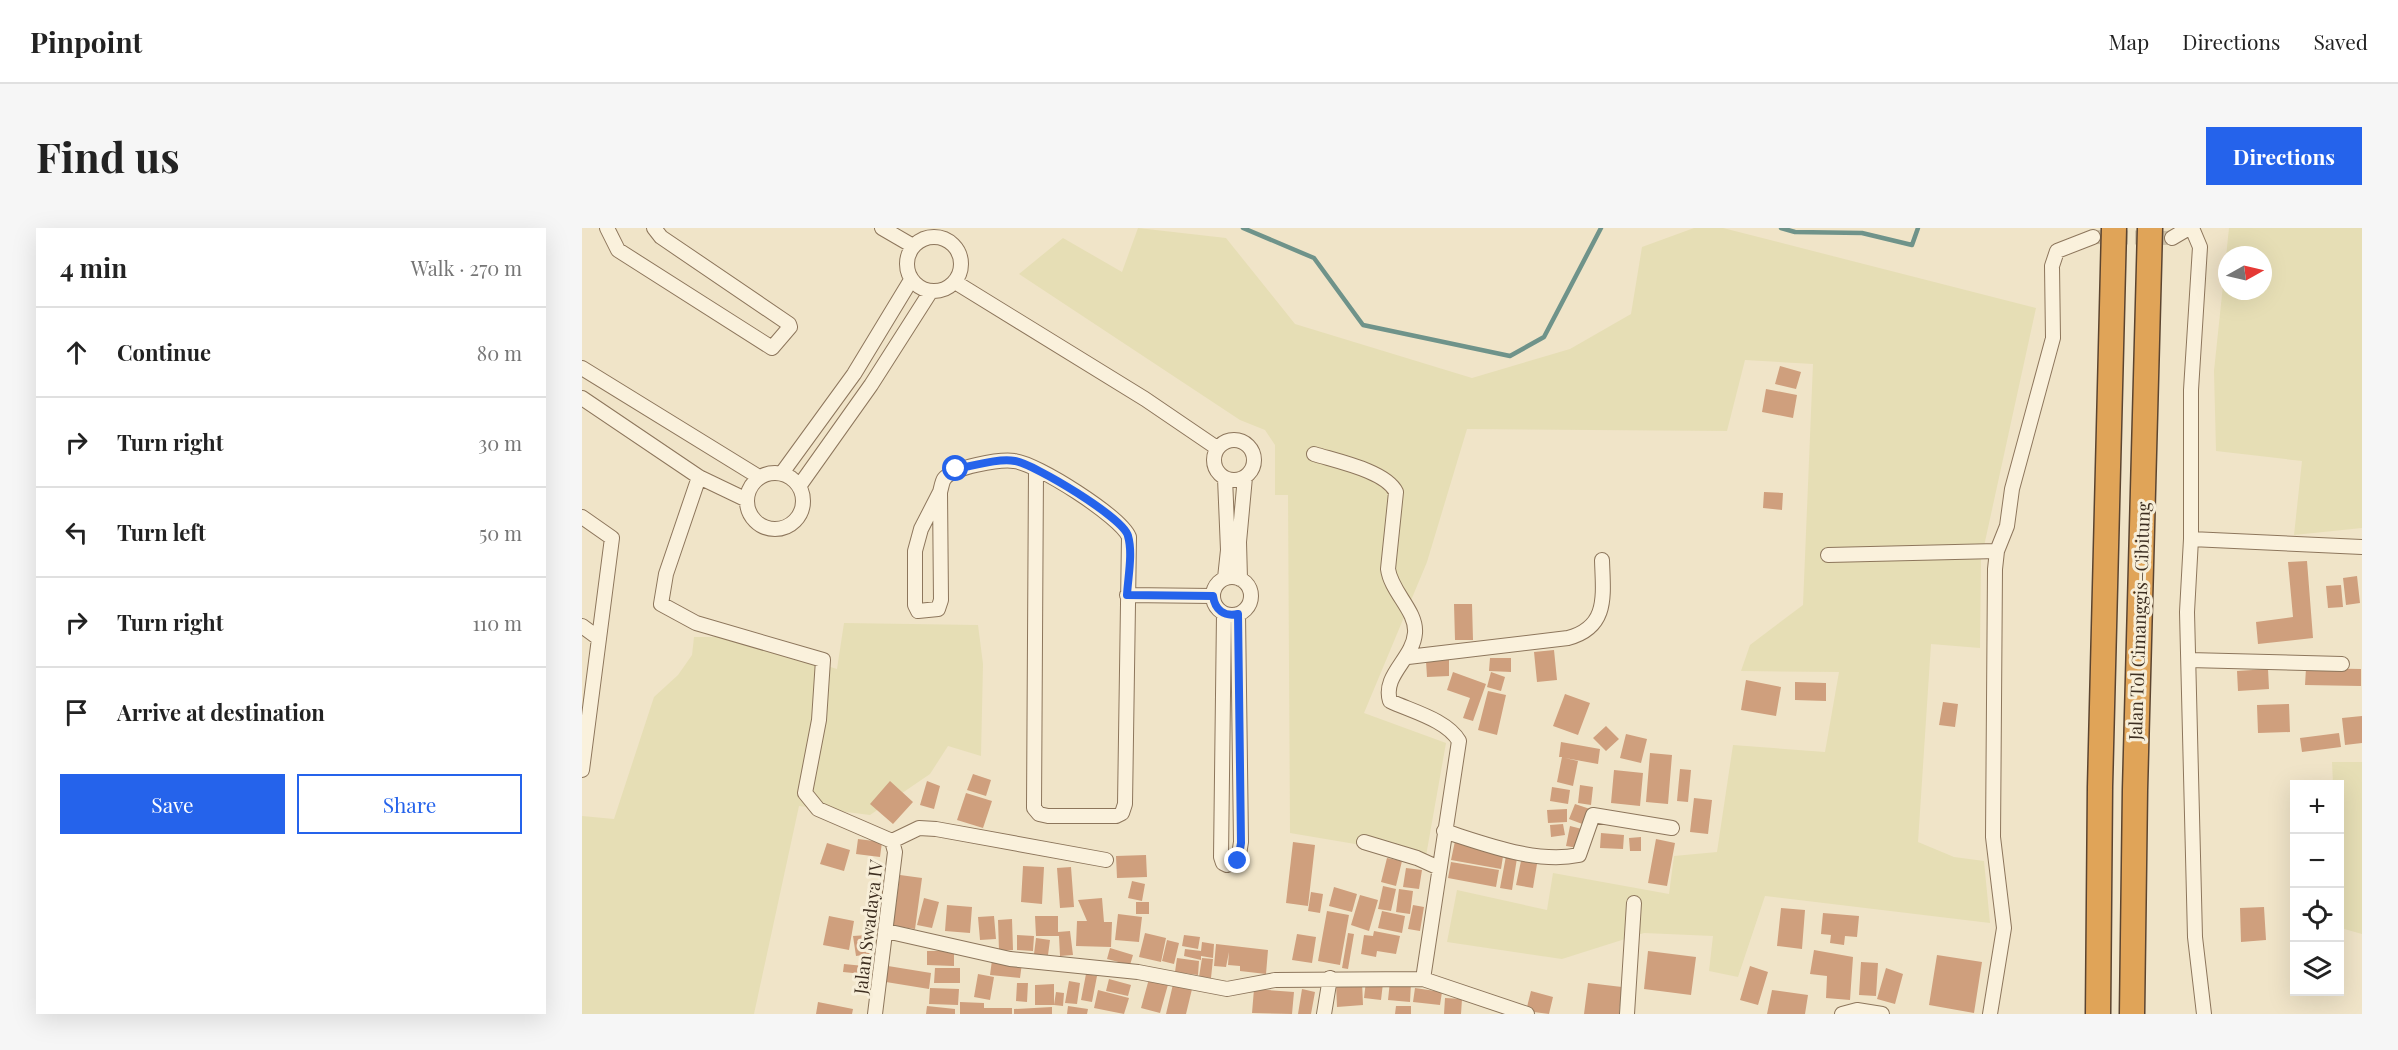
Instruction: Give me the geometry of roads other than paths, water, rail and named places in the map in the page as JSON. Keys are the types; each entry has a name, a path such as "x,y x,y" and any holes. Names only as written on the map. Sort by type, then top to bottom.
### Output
{"highway":[{"name":"Jalan Tol Cimanggis–Cibitung","path":"2132,1014 2135,790 2150,228"},
{"name":"Jalan Tol Cimanggis–Cibitung","path":"2098,1014 2103,232"}],"street":[{"path":"607,228 618,250 772,348 776,346 790,327 789,324 661,237 654,228"},
{"path":"882,228 913,246"},
{"path":"2172,238 2190,228 2200,248 2191,390 2191,539 2187,612 2195,937 2204,1014"},
{"path":"1990,1014 2004,928 1993,837 1997,551 2007,526 2012,489 2053,338 2052,266 2057,250 2103,232"},
{"path":"935,236 947,239 956,247 961,258 961,271 955,282 944,289 931,291 921,289 911,280 907,269 907,257 913,246 923,238 935,236"},
{"path":"782,473 854,374 911,280"},
{"path":"955,282 1145,399 1217,448"},
{"path":"800,485 871,384 931,291"},
{"path":"582,368 759,477"},
{"path":"582,398 699,477 747,500"},
{"path":"1225,478 1228,550 1226,578 1215,588 1213,596 1218,609 1224,614 1238,614 1249,605 1251,597 1250,590 1240,579 1239,542 1245,477 1253,466 1252,452 1242,442 1229,440 1217,448 1215,468 1225,478 1231,480 1245,477"},
{"path":"1314,454 1381,476 1391,483 1396,492 1389,580 1415,624 1415,636 1408,657 1389,682 1390,700 1445,726 1454,732 1459,741 1423,979"},
{"path":"940,492 921,529 915,551 915,605 918,611 938,609 941,600 940,492 943,479 956,469 1013,460 1036,470 1083,496 1125,527 1129,537 1124,809 1116,816 1039,814 1034,808 1036,470"},
{"path":"773,472 782,473 800,485 804,500 801,515 790,526 775,530 760,526 750,514 747,500 750,487 759,477 773,472"},
{"name":"Jalan Swadaya IV","path":"699,477 666,573 661,604 696,623 823,660 819,720 805,794 818,809 892,841 895,852 875,1014"},
{"path":"582,517 612,538 610,570 597,637 582,770"},
{"path":"2191,539 2362,547"},
{"path":"1828,555 1997,551"},
{"path":"1408,657 1585,634 1597,620 1603,601 1602,560"},
{"path":"1226,578 1240,579"},
{"path":"1127,595 1213,596"},
{"path":"1224,614 1221,857 1223,863 1227,865 1238,861 1241,843 1238,614"},
{"path":"582,626 597,637"},
{"path":"2189,660 2342,664"},
{"path":"1444,831 1507,850 1566,858 1580,855 1593,815 1672,828"},
{"path":"892,841 919,828 936,829 1106,860"},
{"path":"1364,843 1417,858 1439,868"},
{"path":"1627,1014 1634,903"},
{"path":"886,931 1010,959 1138,972 1227,989 1275,980 1423,979 1527,1014"},
{"path":"1324,1014 1330,978"},
{"path":"1842,1014 1857,1010 1882,1014"}],"waterway":[{"path":"1243,228 1314,258 1363,325 1510,356 1544,337 1601,228"},
{"path":"1781,228 1795,232 1862,233 1912,245 1918,228"}],"tunnel":[{"path":"2093,237 2172,238"}]}
